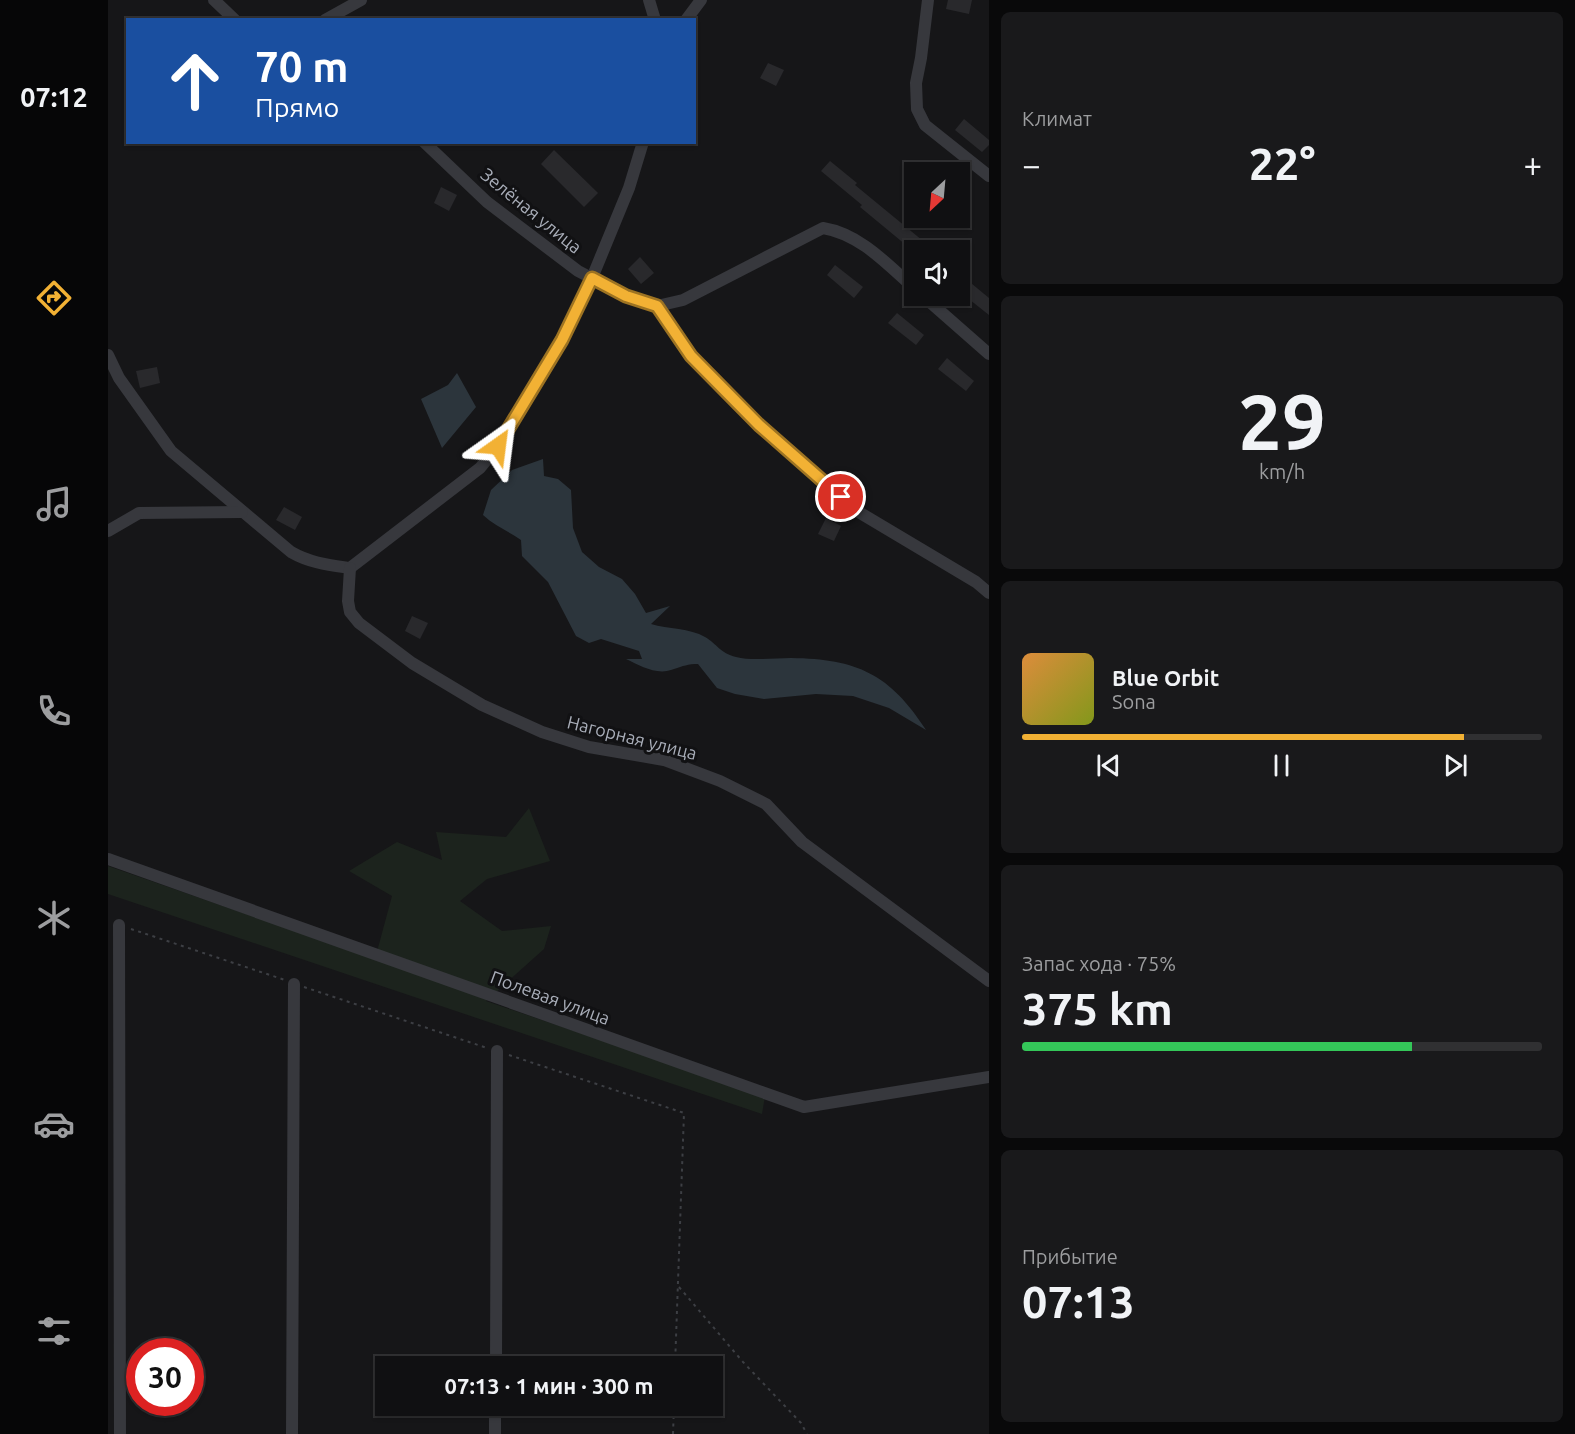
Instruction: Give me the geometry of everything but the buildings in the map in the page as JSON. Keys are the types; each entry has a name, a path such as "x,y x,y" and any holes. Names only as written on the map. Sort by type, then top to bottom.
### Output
{"street":[{"path":"214,0 233,18"},
{"path":"329,18 361,0"},
{"path":"649,0 655,18"},
{"path":"687,18 700,0"},
{"path":"928,0 916,83 917,109 925,125 988,176"},
{"name":"Зелёная улица","path":"426,144 487,202 578,271 626,296 657,306"},
{"name":"Зелёная улица","path":"592,278 629,188 642,144"},
{"path":"904,279 868,248 840,231 823,228 683,300 657,306 691,356 759,425 857,511 976,582 988,592"},
{"path":"108,355 119,378 171,451 291,552 316,563 350,568 480,468 498,446 562,340 592,278"},
{"path":"933,306 988,354"},
{"path":"108,531 139,513 242,512"},
{"name":"Нагорная улица","path":"350,568 348,601 350,612 359,623 412,663 482,705 542,732 589,747 664,760 720,781 766,804 802,842 988,981"},
{"name":"Полевая улица","path":"108,859 804,1107 988,1077"},
{"path":"119,925 120,1434"},
{"path":"292,1434 294,984"},
{"path":"496,1356 497,1051"},
{"path":"495,1416 495,1434"}],"path":[{"path":"119,925 684,1113 675,1356"},
{"path":"678,1286 743,1362 801,1424 807,1434"},
{"path":"673,1434 674,1416"}],"shaded area":[{"path":"457,373 476,407 442,448 421,399 448,385"},
{"path":"543,459 544,476 558,479 571,490 573,528 582,552 599,567 622,579 635,594 646,613 670,606 651,624 699,634 726,653 736,657 814,659 853,666 870,673 899,695 926,730 889,708 853,696 816,694 764,699 735,694 717,688 698,664 668,671 655,671 626,659 642,659 639,651 601,639 589,643 576,636 548,582 522,556 521,540 483,515 491,490 512,470"},
{"path":"529,808 550,861 487,879 460,901 502,931 551,926 544,949 486,1001 765,1096 762,1114 108,894 108,866 375,959 392,896 349,871 397,842 442,860 436,832 506,837"}],"route":[{"path":"498,446 562,340 592,278 626,296 657,306 691,356 759,425 841,497"}]}
